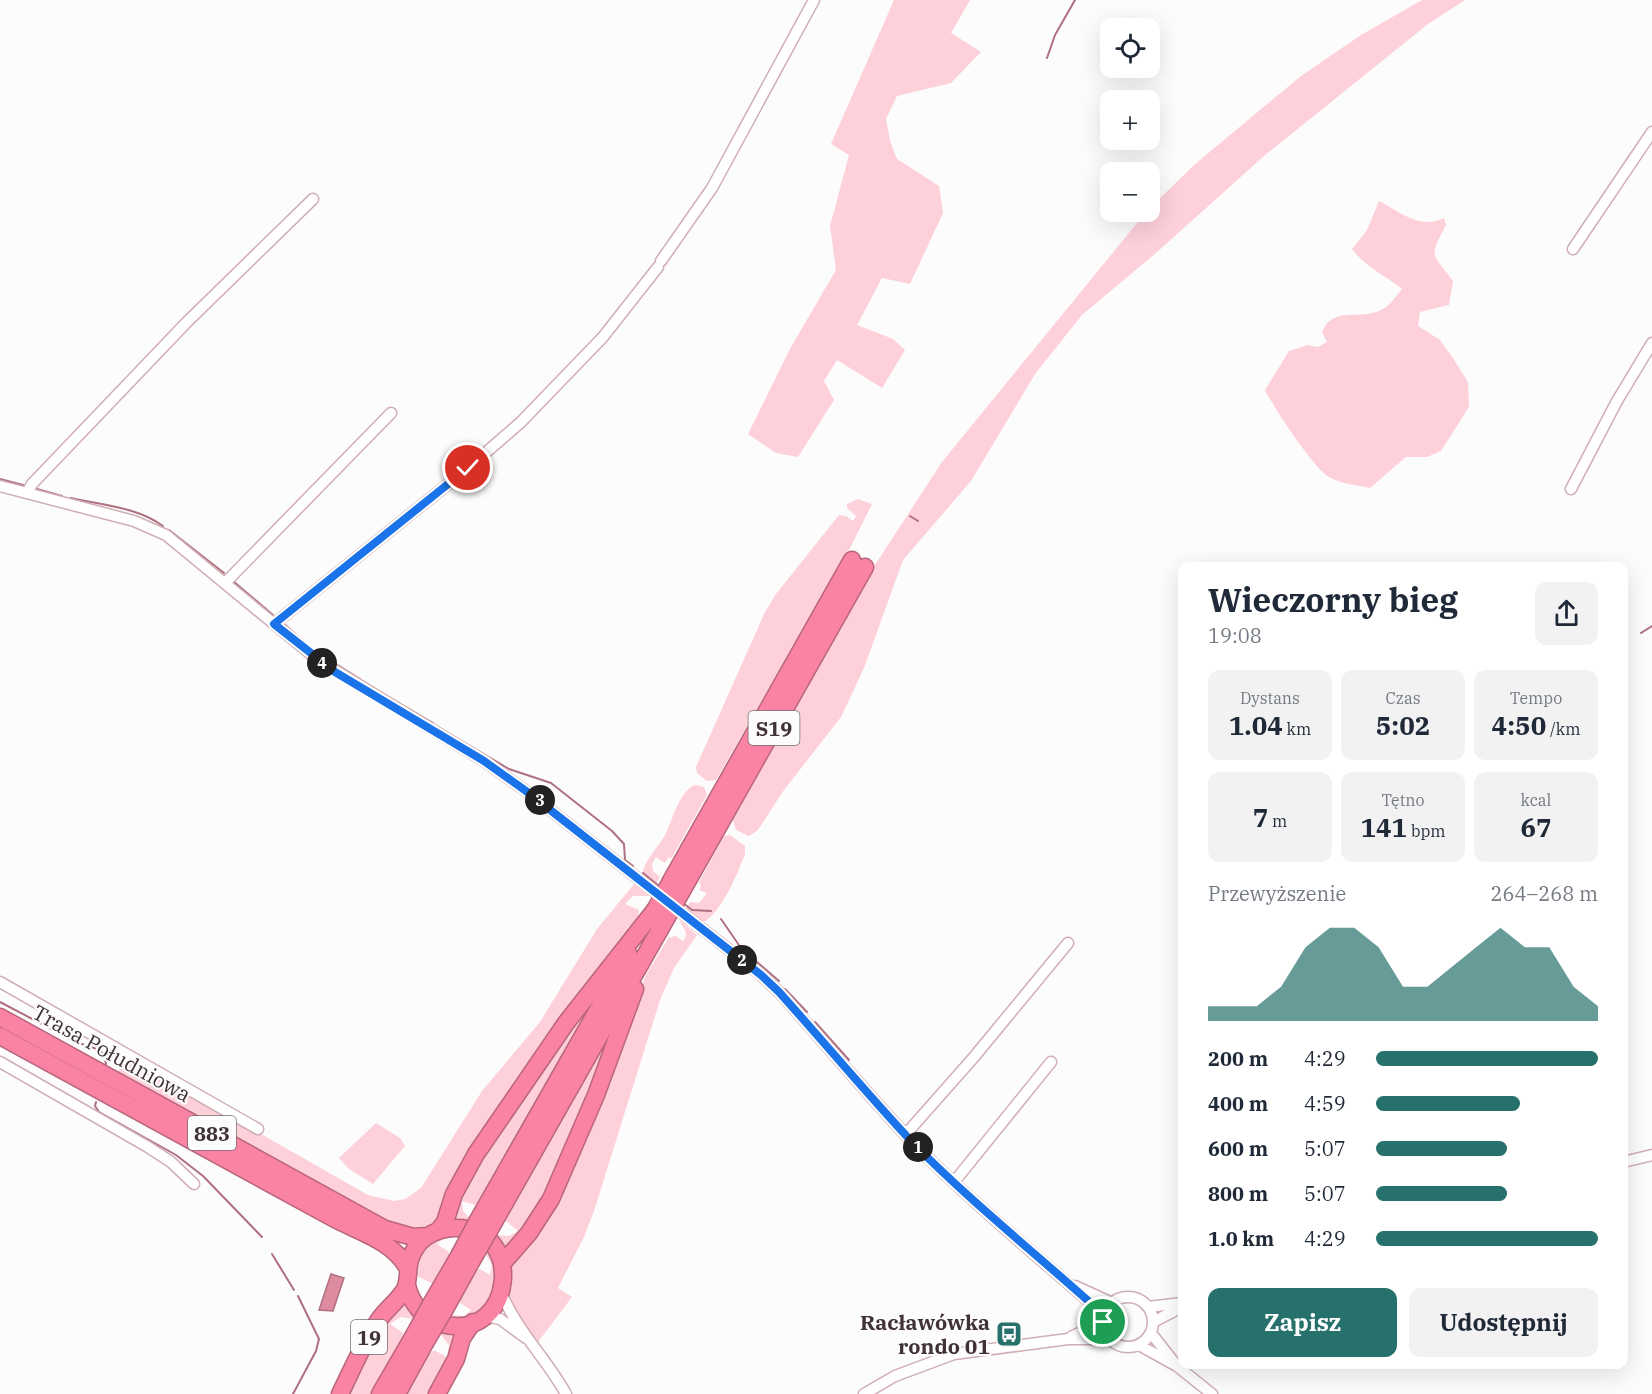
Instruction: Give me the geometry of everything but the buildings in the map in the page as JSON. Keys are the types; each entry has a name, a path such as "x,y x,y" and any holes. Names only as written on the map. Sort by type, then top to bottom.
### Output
{"highway":[{"name":"S19","path":"380,1394 419,1340 859,563"},
{"name":"S19","path":"484,1225 650,948 661,913"},
{"path":"479,1319 450,1326 428,1318 412,1301 407,1285 407,1267 414,1250 446,1222 454,1194 476,1154 566,1023 661,913"},
{"path":"437,1394 456,1359 462,1338 479,1319 494,1307 501,1292 504,1276 502,1264 541,1217 554,1192 596,1095 650,948"},
{"name":"Trasa Południowa","path":"0,1017 385,1229 405,1236 433,1234"},
{"name":"Trasa Południowa","path":"0,1036 333,1218 382,1242 393,1249 407,1267"},
{"name":"883","path":"433,1234 463,1228 480,1235 494,1247 502,1264"},
{"name":"19","path":"340,1394 372,1332 407,1285"},
{"name":"S19","path":"397,1394 419,1340"}],"street":[{"path":"274,624 468,468 520,422 603,337 659,264 712,188 814,0"},
{"path":"1573,249 1652,132"},
{"path":"27,493 32,484 179,331 313,199"},
{"path":"1571,489 1617,401 1652,343"},
{"path":"225,583 391,412"},
{"path":"1,490 27,493 147,526 174,540 335,672 484,761 526,791 732,951 779,992 906,1134 1022,1245 1072,1285 1103,1318 1109,1338"},
{"path":"906,1134 974,1058 1068,944"},
{"path":"0,982 258,1129"},
{"path":"0,1062 148,1147 171,1162 194,1185"},
{"path":"954,1182 1051,1062"},
{"path":"1628,1161 1652,1155"},
{"path":"1072,1285 1112,1303"},
{"path":"501,1292 526,1338 554,1373 566,1394"},
{"path":"1068,1339 1103,1318 1112,1303 1119,1299 1135,1298 1148,1308 1152,1328 1177,1366"},
{"path":"1148,1308 1178,1305"},
{"path":"864,1394 895,1376 954,1354 1068,1339 1109,1338 1125,1348 1139,1345 1152,1328 1178,1308"},
{"path":"479,1319 500,1319 526,1338"},
{"path":"1139,1345 1177,1366"},
{"path":"1181,1369 1212,1394"}],"shaded area":[{"path":"894,0 970,0 951,33 981,52 951,83 897,96 886,119 890,141 897,159 939,186 943,213 910,284 882,278 857,325 893,339 905,350 882,388 837,360 824,381 834,400 798,457 776,453 748,434 791,347 836,270 830,226 849,155 831,144"},
{"path":"1422,0 1465,0 1428,24 1264,156 1156,253 1082,315 1035,374 971,481 903,560 864,668 841,717 784,790 758,830 749,836 736,830 733,820 875,565 942,462 1138,222 1160,222 1160,198 1194,165 1301,76 1361,35"},
{"path":"1379,201 1418,221 1427,222 1444,218 1446,225 1437,244 1435,255 1453,281 1449,305 1420,312 1418,326 1440,340 1453,358 1468,382 1469,407 1441,451 1427,457 1406,457 1370,488 1338,481 1322,472 1295,437 1265,390 1289,351 1308,345 1318,347 1327,342 1322,332 1333,319 1340,316 1373,313 1384,309 1402,289 1369,266 1352,249 1367,230"},
{"path":"858,499 872,504 851,546 716,780 707,781 697,773 696,767 765,612 776,594 839,515 846,516 853,521 856,516 847,508 847,504"},
{"path":"695,785 704,787 707,795 671,859 669,857 665,863 656,857 652,864 653,871 660,877 655,886 643,877 644,868 664,837 680,800"},
{"path":"730,835 745,846 745,854 734,881 719,907 706,921 699,921 686,910 690,902 699,903 707,893 699,890 701,886 699,882 724,836"},
{"path":"634,884 649,896 633,896 625,904 639,910 638,919 438,1217 424,1227 396,1229 116,1075 126,1057 368,1195 394,1201 405,1199 421,1188 482,1091 540,1022 597,929"},
{"path":"680,920 697,935 674,968 660,1000 594,1211 584,1237 558,1288 572,1297 538,1342 514,1309 510,1298 508,1287 513,1263 647,973 669,937 672,938 674,935 683,941 685,938 686,932"},
{"path":"602,988 479,1203 475,1205 462,1201 463,1211 470,1218 467,1223 452,1221 454,1210 486,1147"},
{"path":"619,1019 541,1207 505,1251 495,1239 498,1235 509,1236 518,1231 506,1221 506,1217"},
{"path":"376,1123 400,1138 405,1146 373,1184 349,1169 339,1158"},
{"path":"445,1236 460,1236 444,1238 437,1244 449,1252 449,1256 434,1282 431,1283 417,1276 416,1284 417,1264 427,1249"},
{"path":"488,1252 493,1264 495,1276 490,1298 475,1313 464,1317 450,1318 451,1315 464,1316 471,1310 460,1303 460,1298 477,1270 480,1269 490,1275 492,1265 486,1255"},
{"path":"331,1274 344,1278 333,1311 319,1310"},
{"path":"417,1290 424,1300 422,1303 417,1292"},
{"path":"404,1300 415,1315 413,1319 401,1317 390,1324 403,1333 402,1339 371,1394 347,1394 376,1336"},
{"path":"443,1330 458,1334 432,1394 406,1394 429,1354 434,1350 447,1357 449,1345 441,1335"}],"waterway":[{"path":"1047,58 1055,35 1075,0"},
{"path":"0,479 23,485"},
{"path":"37,489 62,496"},
{"path":"71,498 130,511 163,526"},
{"path":"910,516 918,521"},
{"path":"169,530 224,573"},
{"path":"233,581 273,615"},
{"path":"284,624 312,649 360,679"},
{"path":"1641,633 1652,626"},
{"path":"397,702 433,723"},
{"path":"441,729 509,769 551,783 612,831 624,844 625,860 633,866"},
{"path":"643,873 659,886"},
{"path":"683,903 692,910 711,911"},
{"path":"721,919 741,948 779,981"},
{"path":"785,989 807,1012"},
{"path":"0,1002 76,1042 100,1050 106,1064"},
{"path":"815,1022 849,1060"},
{"path":"96,1102 95,1106 99,1112 176,1155 203,1176 262,1237"},
{"path":"272,1254 294,1290"},
{"path":"293,1394 316,1351 319,1339 298,1296"}],"place":[{"name":"Racławówka rondo 01","path":"1009,1334"}],"route":[{"path":"468,468 281,616 274,624 335,672 484,761 526,791 761,975 779,992 911,1140 1022,1245 1072,1285 1104,1315 1103,1322"}]}
